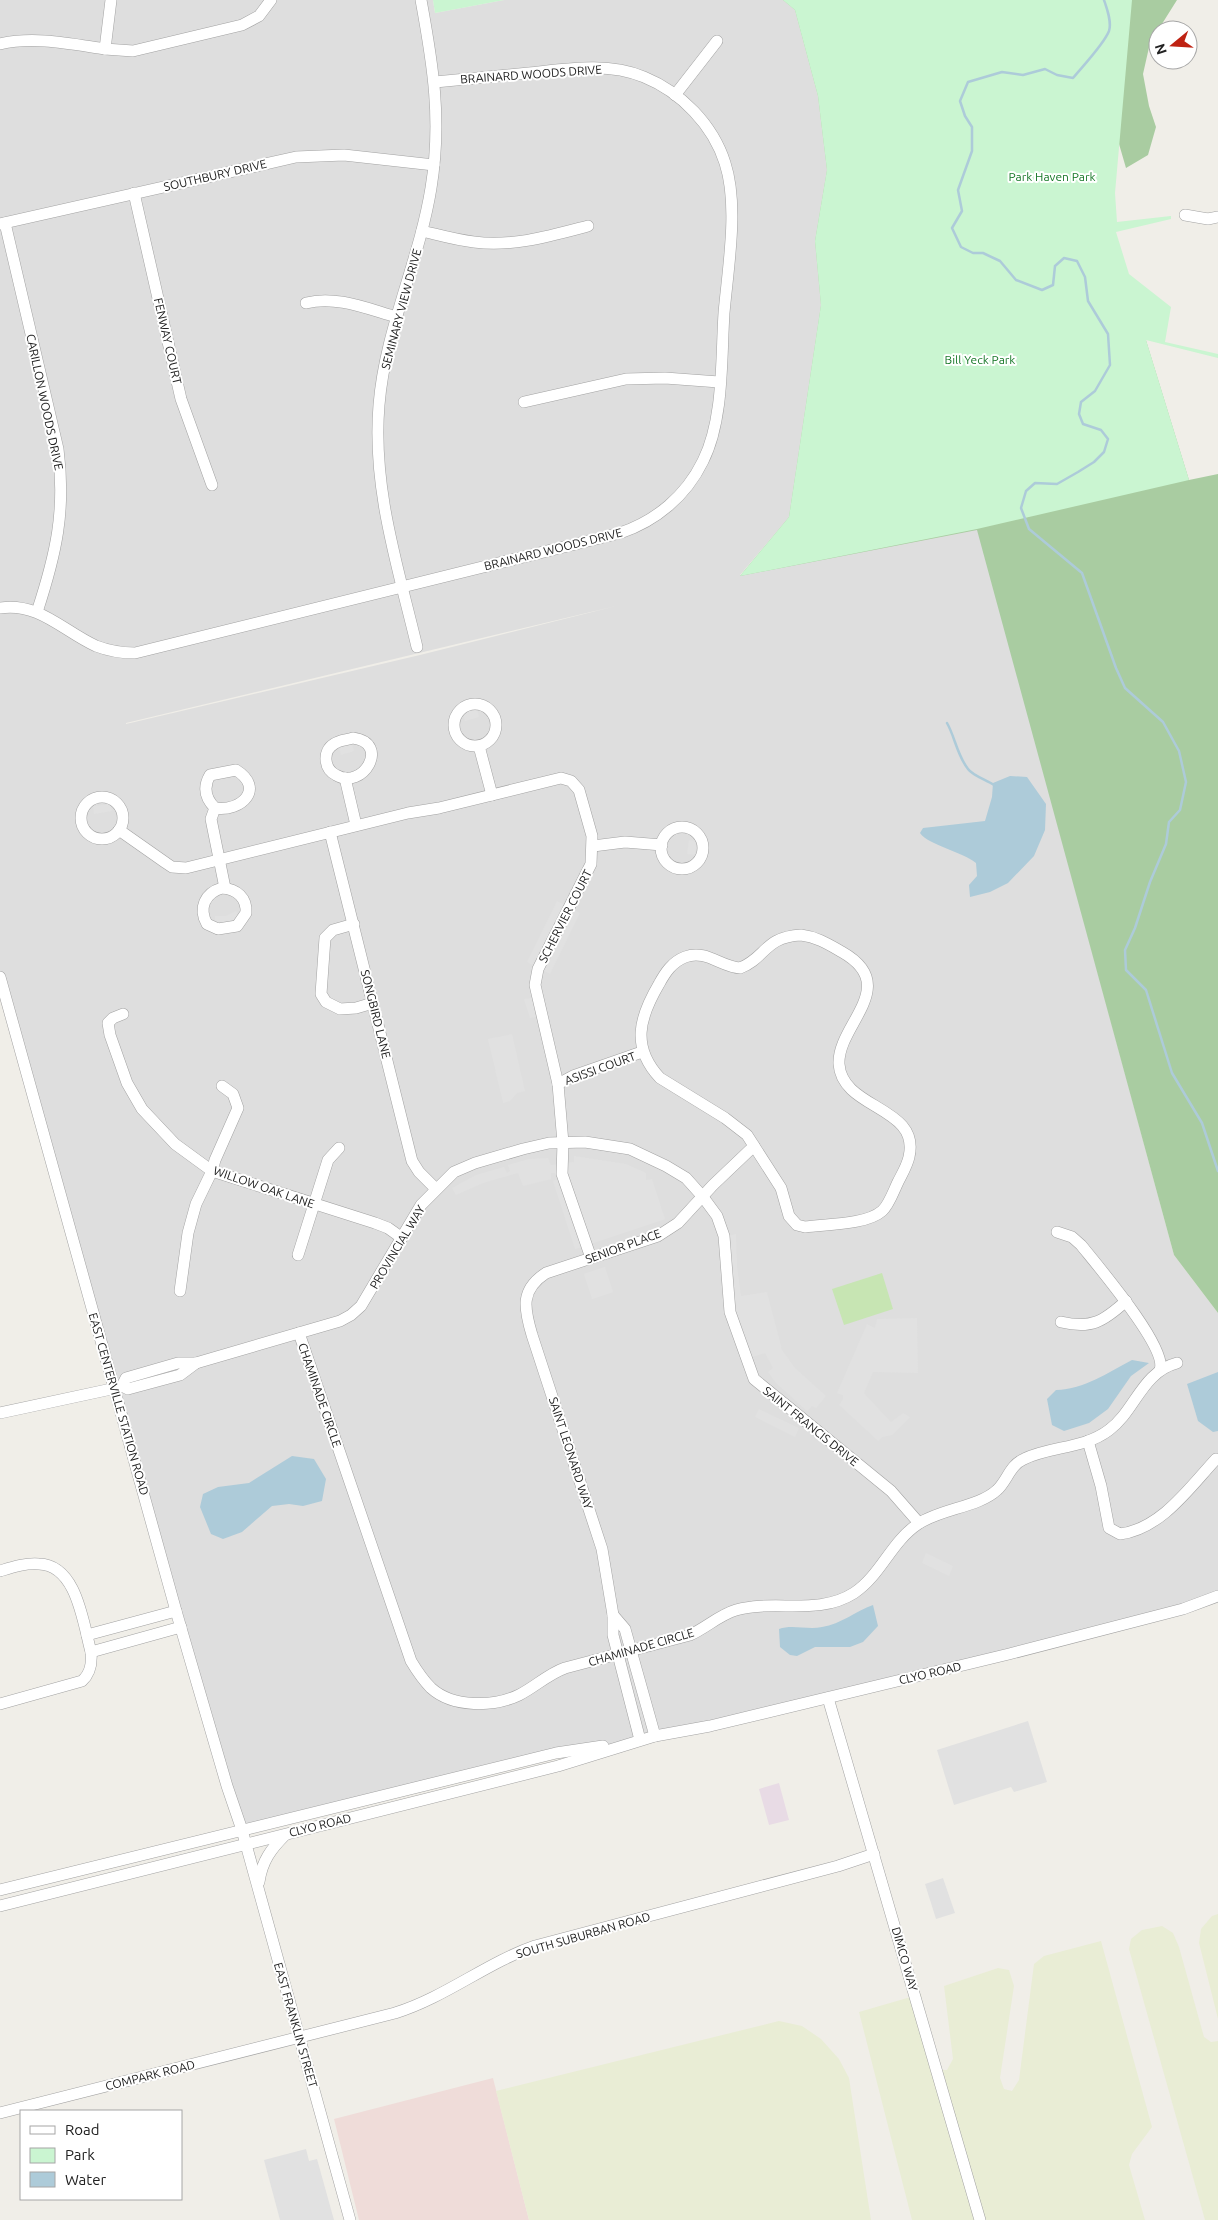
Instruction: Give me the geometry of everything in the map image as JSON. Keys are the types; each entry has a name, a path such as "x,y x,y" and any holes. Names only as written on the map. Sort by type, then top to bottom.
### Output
{"street":[{"path":"105,49 111,0"},
{"path":"0,44 19,41 47,41 133,51 242,25 259,16 271,0"},
{"name":"SEMINARY VIEW DRIVE","path":"417,647 383,505 378,445 382,386 397,317 422,230 434,165 436,134 435,82 421,0"},
{"path":"675,95 717,41"},
{"name":"BRAINARD WOODS DRIVE","path":"0,608 17,608 37,612 98,647 122,653 135,653 620,533 632,529 659,513 684,491 703,462 714,432 719,382 732,210 729,177 725,162 713,136 703,121 675,95 644,77 629,72 598,68 435,82"},
{"name":"SOUTHBURY DRIVE","path":"3,223 296,157 344,156 434,165"},
{"name":"FENWAY COURT","path":"134,193 181,399 212,485"},
{"path":"1185,215 1195,218 1218,217"},
{"name":"CARILLON WOODS DRIVE","path":"3,223 58,449 61,472 61,515 56,550 37,612"},
{"path":"422,230 463,240 502,243 544,238 588,226"},
{"path":"306,303 316,300 338,301 397,317"},
{"path":"524,402 626,379 664,378 719,382"},
{"path":"479,746 492,795"},
{"path":"345,778 356,825"},
{"name":"SCHERVIER COURT","path":"119,830 172,866 186,868 356,825 565,778 579,790 593,846 591,864 536,976 536,995 558,1084 563,1143 562,1174 591,1258"},
{"path":"215,808 211,819 226,888"},
{"name":"SONGBIRD LANE","path":"330,832 412,1161 419,1172 436,1189"},
{"path":"593,846 625,842 662,845"},
{"path":"354,924 333,930 325,938 320,994 326,1002 340,1009 356,1008 373,1003"},
{"path":"801,935 821,939 852,958 863,971 866,982 867,996 863,1007 842,1047 839,1064 844,1082 855,1094 897,1120 906,1132 909,1158 883,1211 854,1222 805,1227 797,1225 789,1216 781,1188 754,1146 739,1128 660,1078 652,1070 642,1052 642,1020 651,998 671,966 685,957 702,955 733,968 740,968 773,942 790,936 801,935"},
{"name":"EAST CENTERVILLE STATION ROAD","path":"1,984 119,1387 176,1611 227,1786 242,1830"},
{"name":"WILLOW OAK LANE","path":"123,1014 113,1018 108,1023 110,1035 127,1083 142,1109 175,1144 212,1171 374,1223 388,1228 402,1238"},
{"name":"ASISSI COURT","path":"558,1084 573,1076 642,1052"},
{"path":"180,1291 188,1233 196,1204 238,1108 233,1094 222,1086"},
{"path":"132,1116 142,1109"},
{"name":"PROVINCIAL WAY","path":"119,1387 126,1378 178,1363 196,1363 299,1333 340,1321 356,1311 361,1306 422,1205 454,1172 475,1163 549,1143 585,1142 630,1149 686,1178 703,1197"},
{"name":"SENIOR PLACE","path":"528,1293 537,1279 546,1273 658,1236 678,1223 718,1179 754,1146"},
{"path":"298,1255 328,1160 339,1148"},
{"name":"SAINT FRANCIS DRIVE","path":"703,1197 717,1216 724,1236 730,1312 754,1379 890,1491 919,1523"},
{"path":"1057,1232 1072,1237 1081,1245 1126,1301 1148,1334 1161,1359 1160,1370"},
{"name":"SAINT LEONARD WAY","path":"528,1293 525,1302 528,1322 602,1549 614,1615 612,1635 640,1740"},
{"path":"1061,1322 1077,1325 1095,1323 1103,1320 1126,1301"},
{"name":"CHAMINADE CIRCLE","path":"299,1333 406,1649 420,1676 433,1690 447,1698 486,1704 520,1695 555,1672 690,1635 703,1630 724,1615 736,1610 752,1607 818,1606 836,1602 867,1583 880,1569 899,1541 919,1523 940,1513 989,1496 997,1490 1014,1467 1024,1458 1088,1442 1113,1427 1160,1370 1177,1363"},
{"path":"0,1414 119,1387"},
{"path":"1088,1442 1101,1486 1110,1528 1120,1534 1138,1530 1163,1514 1216,1459"},
{"path":"0,1571 25,1564 40,1564 55,1568 63,1574 73,1589 91,1652 90,1669 82,1681 0,1704"},
{"name":"CLYO ROAD","path":"0,1906 558,1766 640,1740 710,1726 828,1698 1182,1610 1218,1596"},
{"path":"87,1635 176,1611"},
{"name":"SAINT LEONARD WAY","path":"614,1615 625,1629 656,1736"},
{"path":"91,1652 181,1627"},
{"name":"DIMCO WAY","path":"828,1698 980,2220"},
{"name":"CLYO ROAD","path":"0,1890 556,1753 640,1740"},
{"name":"EAST FRANKLIN STREET","path":"242,1830 350,2220"},
{"path":"258,1888 260,1872 265,1858 287,1833"},
{"name":"SOUTH SUBURBAN ROAD","path":"300,2038 415,2007 450,1991 499,1960 536,1946 838,1866 874,1854"},
{"name":"COMPARK ROAD","path":"0,2113 300,2038"}],"shaded area":[{"path":"0,0 433,0 435,13 504,0 783,0 795,10 818,96 827,170 815,241 821,305 789,517 740,575 978,529 1174,1255 1218,1313 1218,1596 1200,1604 640,1740 556,1753 242,1830 0,977","holes":["616,606 420,655 126,724"]},
{"path":"477,709 479,717 465,721 463,713"},
{"path":"352,744 354,751 341,755 339,747"},
{"path":"110,804 112,811 94,814 93,806"},
{"path":"689,840 697,841 695,855 687,854"},
{"path":"557,901 580,913 550,974 527,962"},
{"path":"236,911 239,918 215,923 215,916 226,916"},
{"path":"532,998 536,1017 530,1018 524,999"},
{"path":"512,1034 525,1091 517,1093 510,1101 503,1103 488,1039"},
{"path":"574,1156 626,1164 646,1173 646,1180 652,1179 665,1219 575,1249 553,1181 559,1178 555,1173 551,1173 551,1179 523,1186 518,1173 483,1183 456,1195 452,1188 476,1175 504,1167 507,1173 510,1171 508,1165 529,1159 548,1158 551,1165 574,1162"},
{"path":"736,1234 737,1266 741,1296 767,1292 782,1350 795,1368 826,1396 816,1408 812,1406 807,1411 776,1383 768,1372 773,1368 765,1353 749,1358 732,1298 729,1236"},
{"path":"605,1267 613,1292 592,1299 584,1274"},
{"path":"917,1318 918,1373 873,1372 864,1393 891,1422 903,1413 910,1417 892,1435 882,1437 878,1441 839,1405 843,1395 837,1393 867,1324 875,1328 877,1319"},
{"path":"759,1409 799,1428 795,1437 755,1417"},
{"path":"926,1553 953,1566 949,1576 922,1563"},
{"path":"1028,1721 1047,1782 1014,1792 1011,1787 954,1805 937,1750"},
{"path":"779,1783 789,1820 769,1825 759,1789"},
{"path":"943,1878 955,1913 936,1919 925,1884"},
{"path":"493,2078 529,2220 359,2220 334,2119"},
{"path":"306,2149 309,2161 317,2159 334,2220 280,2220 264,2160"}],"green space":[{"path":"433,0 504,0 435,13"},
{"name":"Bill Yeck Park","path":"783,0 1177,0 1164,20 1148,20 1148,52 1143,74 1149,106 1156,127 1148,155 1126,168 1110,113 1113,233 1189,480 1218,474 1218,1313 1174,1255 977,530 740,576 789,517 821,305 815,241 827,170 818,96 795,10"},
{"name":"Bill Yeck Park","path":"783,0 1132,0 1115,193 1117,222 1171,216 1171,219 1116,232 1129,274 1171,307 1165,342 1218,354 1218,358 1146,340 1189,480 977,529 740,576 789,517 821,305 815,241 827,170 818,96 795,10"},
{"path":"882,1273 893,1309 844,1325 832,1289"},
{"path":"1218,1914 1218,2019 1199,1943 1201,1929 1212,1916"},
{"path":"1162,1926 1173,1933 1179,1947 1204,2037 1211,2042 1218,2041 1218,2220 1205,2220 1129,1949 1131,1939 1142,1930"},
{"path":"1101,1941 1152,2127 1132,2154 1129,2165 1145,2220 912,2220 859,2012 921,1994 930,2062 937,2070 947,2070 953,2059 944,1986 998,1968 1009,1970 1014,1986 1000,2078 1004,2089 1012,2091 1019,2080 1034,1964 1044,1956"},
{"path":"779,2021 802,2026 821,2039 839,2059 849,2078 871,2220 529,2220 496,2091"}],"water":[{"path":"1010,776 1027,777 1046,804 1045,830 1034,856 1008,883 990,892 970,897 969,885 977,876 976,863 930,841 920,833 923,828 985,821 992,797 993,783"},
{"path":"1132,1360 1149,1363 1131,1376 1108,1409 1089,1423 1064,1431 1052,1425 1047,1399 1056,1390 1077,1387 1105,1375"},
{"path":"1218,1372 1218,1431 1213,1432 1198,1421 1187,1384"},
{"path":"292,1456 314,1459 326,1479 322,1501 303,1506 289,1504 272,1506 242,1532 223,1539 211,1534 200,1507 203,1494 218,1487 249,1483"},
{"path":"873,1605 878,1626 863,1642 850,1647 815,1647 797,1656 790,1655 780,1647 779,1629 789,1627 816,1628 829,1625"}],"waterway":[{"path":"1104,0 1110,20 1109,31 1098,49 1073,78 1057,75 1045,69 1023,75 1002,72 968,82 960,101 965,116 972,127 972,151 958,190 962,211 952,228 961,247 973,253 983,253 1000,261 1016,280 1042,290 1053,285 1055,266 1064,258 1077,261 1085,277 1088,301 1108,334 1110,365 1095,391 1081,402 1079,414 1083,424 1101,430 1108,439 1104,452 1094,462 1057,484 1035,483 1026,491 1021,508 1029,529 1082,573 1125,688 1163,722 1179,751 1186,782 1180,810 1169,822 1166,844 1125,950 1126,970 1146,990 1172,1073 1202,1123 1218,1171"},
{"path":"947,723 961,758 968,769 973,774 994,785"}],"park label":[{"name":"Park Haven Park","path":"1052,176"}]}
